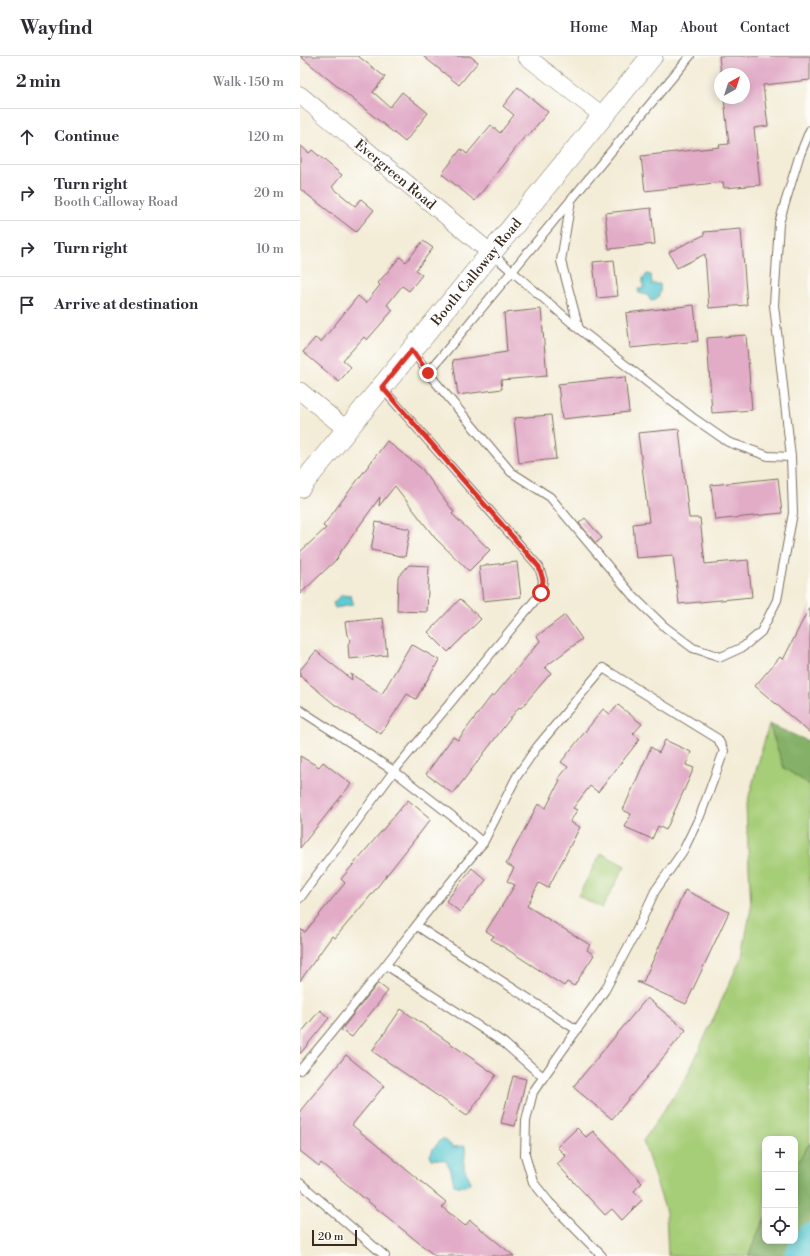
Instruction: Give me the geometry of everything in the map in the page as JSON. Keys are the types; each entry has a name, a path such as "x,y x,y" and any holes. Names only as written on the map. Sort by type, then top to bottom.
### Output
{"street":[{"path":"526,56 603,116"},
{"name":"Booth Calloway Road","path":"300,487 492,254 652,56"},
{"name":"Evergreen Road","path":"300,95 492,254"},
{"path":"300,391 347,430"}],"lane":[{"path":"428,373 690,56"},
{"path":"412,350 428,373 511,472 550,497 633,596 665,627 693,648 720,657 743,647 761,632 777,600 793,513 791,458 775,298 779,223 799,157 810,130"},
{"path":"571,199 561,261 579,329"},
{"path":"492,254 579,329 692,417 728,442 768,456 791,458"},
{"path":"300,898 394,771 541,593 543,580 539,567 382,387"},
{"path":"300,1070 386,965 442,892 484,843 517,776 537,747 603,668 718,739 724,750 700,816 683,851 655,891 636,932 604,990 533,1092 526,1121 525,1155 533,1182 549,1202 602,1256"},
{"path":"300,710 394,771 484,843"},
{"path":"417,926 577,1030"},
{"path":"386,965 504,1043 543,1077"},
{"path":"300,1183 385,1256"}],"green space":[{"path":"769,724 784,768 810,785 810,1142 798,1162 798,1136 762,1136 762,1224 748,1256 668,1256 666,1212 643,1141 687,1076 742,956 751,908 746,807"},
{"path":"769,724 810,742 810,785 784,768"},
{"path":"601,853 625,866 602,908 578,896"},
{"path":"810,1142 810,1256 748,1256 762,1224 762,1244 798,1244 798,1162"}],"water":[{"path":"647,274 651,275 652,284 660,284 658,297 651,301 647,295 639,293 638,289 643,289 643,278"},
{"path":"342,595 351,596 353,602 352,605 335,608 333,603"},
{"path":"443,1138 453,1147 465,1146 464,1167 470,1183 462,1186 454,1185 451,1170 445,1160 432,1159 430,1155 434,1147"}],"building":[{"path":"300,56 358,56 385,77 373,92 390,107 402,92 428,113 405,142"},
{"path":"423,56 470,56 478,62 459,85"},
{"path":"719,56 810,56 810,80 763,85 768,126 754,128 760,185 724,188 723,182 645,191 641,156 720,147 719,145 729,144 725,104 750,104 750,68 720,68"},
{"path":"518,87 548,112 528,136 526,135 475,201 442,174 461,149 467,154 491,125 500,133 514,115 503,106"},
{"path":"300,145 309,153 312,150 342,175 332,187 355,206 361,199 374,210 356,232 300,189"},
{"path":"651,208 655,244 609,249 605,213"},
{"path":"741,229 747,305 709,308 705,254 677,268 669,252 704,235 704,232"},
{"path":"423,241 433,248 416,270 422,275 409,291 402,286 387,305 393,310 367,340 364,337 343,360 351,367 339,382 303,352 315,338 321,342 358,296 366,303 380,285 378,283 400,257 406,262"},
{"path":"614,260 618,296 597,298 593,262"},
{"path":"694,305 698,341 630,348 626,313"},
{"path":"541,309 547,376 501,380 502,389 458,395 453,360 507,352 504,313"},
{"path":"746,335 752,410 712,413 707,338"},
{"path":"625,377 629,412 562,419 558,384"},
{"path":"551,415 556,459 519,463 514,418"},
{"path":"679,429 689,518 700,518 705,564 748,560 752,597 679,604 673,555 636,558 633,524 649,522 638,433"},
{"path":"387,441 422,469 454,512 452,514 490,550 469,571 435,538 395,486 379,506 380,497 337,557 338,558 300,594 300,552 326,528 323,526"},
{"path":"778,478 782,513 715,520 711,485"},
{"path":"585,518 602,538 596,543 579,523"},
{"path":"376,522 410,529 405,557 371,550"},
{"path":"517,562 521,597 483,601 479,566"},
{"path":"409,565 429,566 427,612 397,611 398,577"},
{"path":"460,599 481,619 448,652 428,632"},
{"path":"810,606 810,733 755,686 780,657 783,660"},
{"path":"565,615 582,639 545,667 551,673 521,708 519,707 453,794 426,774 453,737 458,740 492,695 494,696 540,641 537,636"},
{"path":"383,618 387,655 349,659 348,644 351,640 347,635 345,622"},
{"path":"411,644 439,660 416,699 407,694 381,734 334,704 300,676 300,670 316,651 352,680 351,674 382,694"},
{"path":"618,705 642,724 633,734 640,739 598,792 590,786 573,808 577,810 570,822 580,827 548,888 539,883 527,906 590,945 587,950 594,955 574,986 567,982 564,986 491,939 494,936 486,931 515,885 507,881 514,868 506,864 538,804 546,808 560,780 558,779 568,767 561,762 603,709 610,714"},
{"path":"665,740 691,752 686,765 694,768 666,830 658,826 652,839 625,827 631,814 623,810 651,747 659,753"},
{"path":"300,756 319,767 323,762 351,784 300,848"},
{"path":"408,800 431,819 335,938 332,936 300,981 300,929 305,932 345,883 341,879"},
{"path":"472,868 486,880 460,912 446,901"},
{"path":"685,890 729,912 686,1004 637,982 643,982"},
{"path":"378,983 388,991 352,1037 341,1030"},
{"path":"647,998 686,1030 612,1119 573,1087"},
{"path":"401,1009 496,1075 467,1116 372,1051"},
{"path":"320,1010 329,1018 300,1054 300,1034"},
{"path":"346,1055 384,1086 352,1125 446,1202 442,1207 465,1226 470,1220 514,1256 435,1256 321,1163 319,1166 300,1151 300,1111"},
{"path":"513,1076 526,1079 515,1126 501,1123"},
{"path":"577,1128 586,1137 593,1131 642,1183 634,1191 642,1200 622,1220 612,1209 605,1215 557,1164 566,1156 557,1147"}],"waterway":[{"path":"797,1256 810,1236"}],"route":[{"path":"428,373 412,350 382,387 539,567 543,580 541,593"}]}
